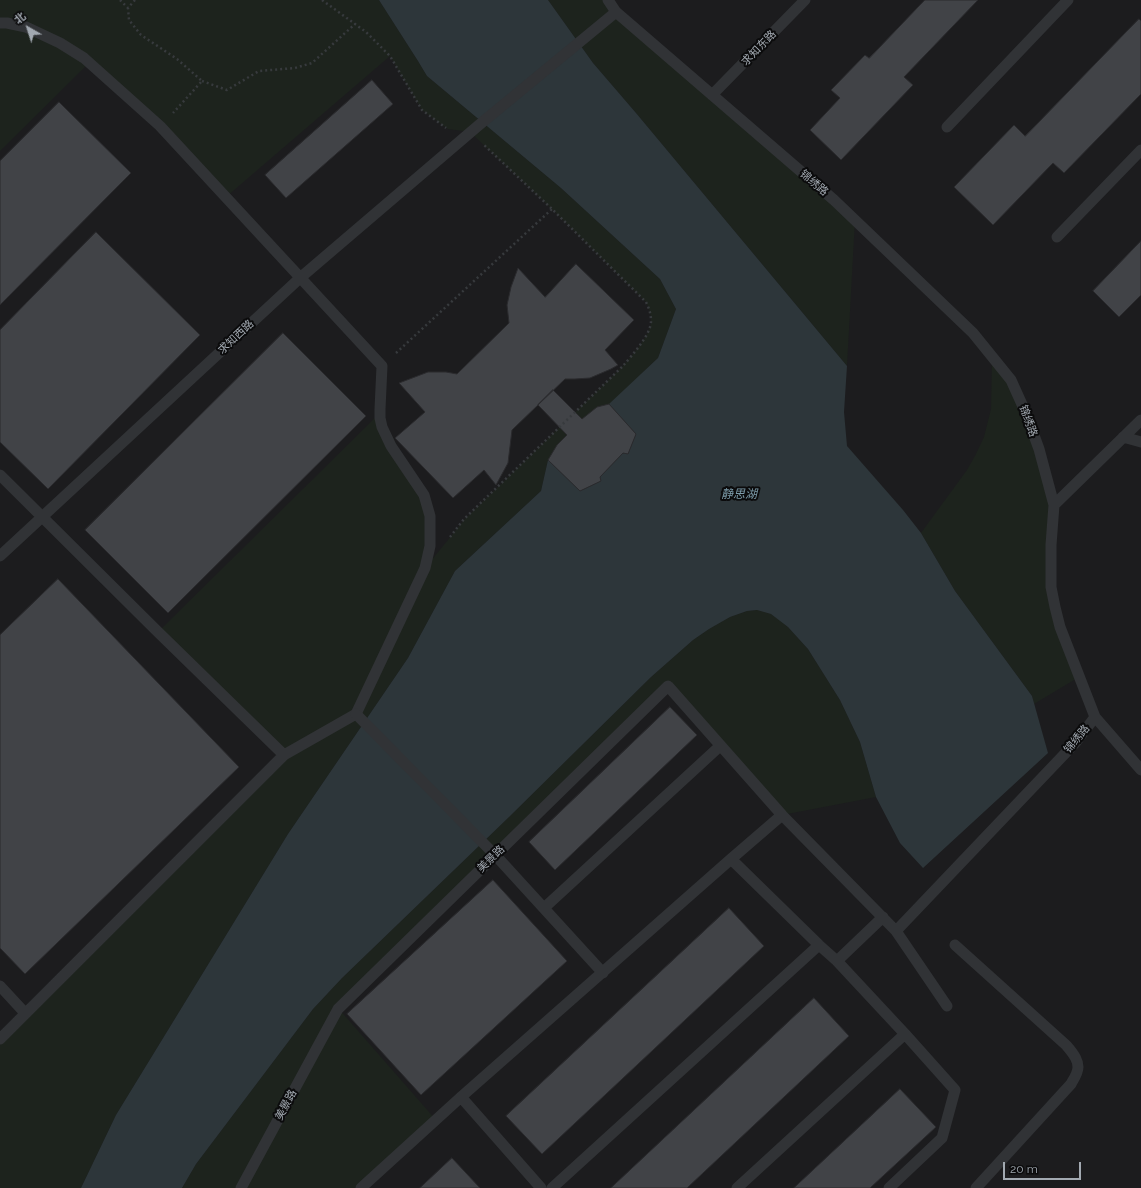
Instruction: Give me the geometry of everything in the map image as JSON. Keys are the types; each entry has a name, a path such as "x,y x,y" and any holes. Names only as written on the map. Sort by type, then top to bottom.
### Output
{"lane":[{"name":"锦绣路","path":"608,0 616,12 834,200 973,333 1011,380 1034,436 1054,505 1050,545 1051,587 1054,607 1060,627 1095,717 1076,742 896,931"},
{"name":"求知东路","path":"712,95 805,0"},
{"path":"947,127 1068,0"},
{"name":"求知西路","path":"0,556 300,278 470,132 616,12"},
{"path":"0,23 26,27 60,43 89,63 160,126 382,366 380,409 384,434 424,495 430,516 430,546 425,568 356,714 284,755 0,1038"},
{"path":"1057,237 1141,150"},
{"path":"1054,505 1141,420"},
{"path":"1124,437 1141,442"},
{"path":"0,475 284,755"},
{"name":"美景路","path":"241,1188 338,1009 668,686 782,815 896,931 946,1006"},
{"path":"356,714 498,858 603,973"},
{"path":"1095,717 1141,770"},
{"path":"544,908 720,746"},
{"path":"361,1188 461,1097 782,815"},
{"path":"731,859 837,961 955,1090 942,1138 889,1188"},
{"path":"837,961 883,917"},
{"path":"552,1188 819,945"},
{"path":"955,945 1062,1042 1073,1054 1078,1064 1078,1071 1071,1084 976,1188"},
{"path":"0,986 25,1013"},
{"path":"737,1188 905,1034"},
{"path":"461,1097 541,1188"}],"path":[{"path":"120,0 128,8 129,20 141,35 177,58 202,81 227,90 259,71 295,68 312,63 355,24"},
{"path":"128,8 135,0"},
{"path":"322,0 366,32 390,56 422,110 448,129 470,132 552,209 646,302 651,312 650,328 633,355 464,519 450,537"},
{"path":"160,126 202,81"},
{"path":"382,366 552,209"}],"shaded area":[{"path":"0,0 1141,0 1141,1188 0,1188"},
{"path":"0,0 379,0 427,76 561,188 660,279 676,309 658,358 610,404 636,434 628,454 601,481 580,491 548,460 541,491 455,571 408,658 288,834 116,1115 81,1188 0,1188 0,1039 284,755 158,632 380,413 427,504 426,567 465,519 623,366 645,338 650,327 651,318 646,302 552,209 470,132 448,129 422,110 390,56 226,197 89,63 0,151"},
{"path":"548,0 608,0 855,220 847,366 593,63"},
{"path":"992,356 1011,380 1054,505 1051,587 1079,677 1034,704 1032,696 955,591 921,533 967,470 984,437 991,409"},
{"path":"757,610 771,614 777,618 788,627 808,649 840,700 860,742 876,797 782,815 668,687 338,1008 436,1120 361,1188 182,1188 196,1164 313,1009 342,978 509,817 651,677 693,640 709,629 730,617 747,611"}],"water":[{"name":"静思湖","path":"379,0 548,0 593,63 847,366 844,412 847,446 921,533 955,591 1032,696 1048,753 923,868 900,843 876,797 860,742 840,700 808,649 788,627 771,614 757,610 747,611 730,617 693,640 651,677 509,817 342,978 313,1009 196,1164 182,1188 81,1188 116,1115 288,834 408,658 455,571 541,491 548,460 580,491 601,481 600,477 623,453 628,454 636,434 609,404 658,358 676,309 660,279 561,188 427,76"}],"building":[{"path":"925,0 978,0 904,77 913,85 841,160 810,130 840,98 831,90 865,55 869,58"},
{"path":"1139,19 1141,21 1141,94 1064,173 1053,163 993,225 954,187 1014,125 1025,136"},
{"path":"372,80 393,104 286,198 265,175"},
{"path":"59,102 131,173 0,305 0,161"},
{"path":"96,232 200,335 48,489 0,442 0,330"},
{"path":"1141,241 1141,295 1119,317 1093,291"},
{"path":"576,264 634,320 605,350 618,365 590,378 565,379 512,430 508,463 496,485 484,470 453,498 395,438 425,412 399,383 428,372 446,372 457,374 509,323 507,305 511,287 518,268 545,297"},
{"path":"283,333 366,416 168,613 85,530"},
{"path":"553,390 582,419 597,407 609,404 636,434 628,454 623,453 600,477 601,481 580,491 548,460 557,445 567,435 538,405"},
{"path":"58,579 239,767 25,974 0,948 0,635"},
{"path":"670,707 697,735 555,870 529,842"},
{"path":"493,880 567,961 421,1095 347,1014"},
{"path":"729,908 764,946 542,1154 506,1116"},
{"path":"814,998 849,1036 687,1188 611,1188"},
{"path":"900,1089 936,1127 870,1188 794,1188"},
{"path":"452,1158 480,1188 420,1188"}]}
